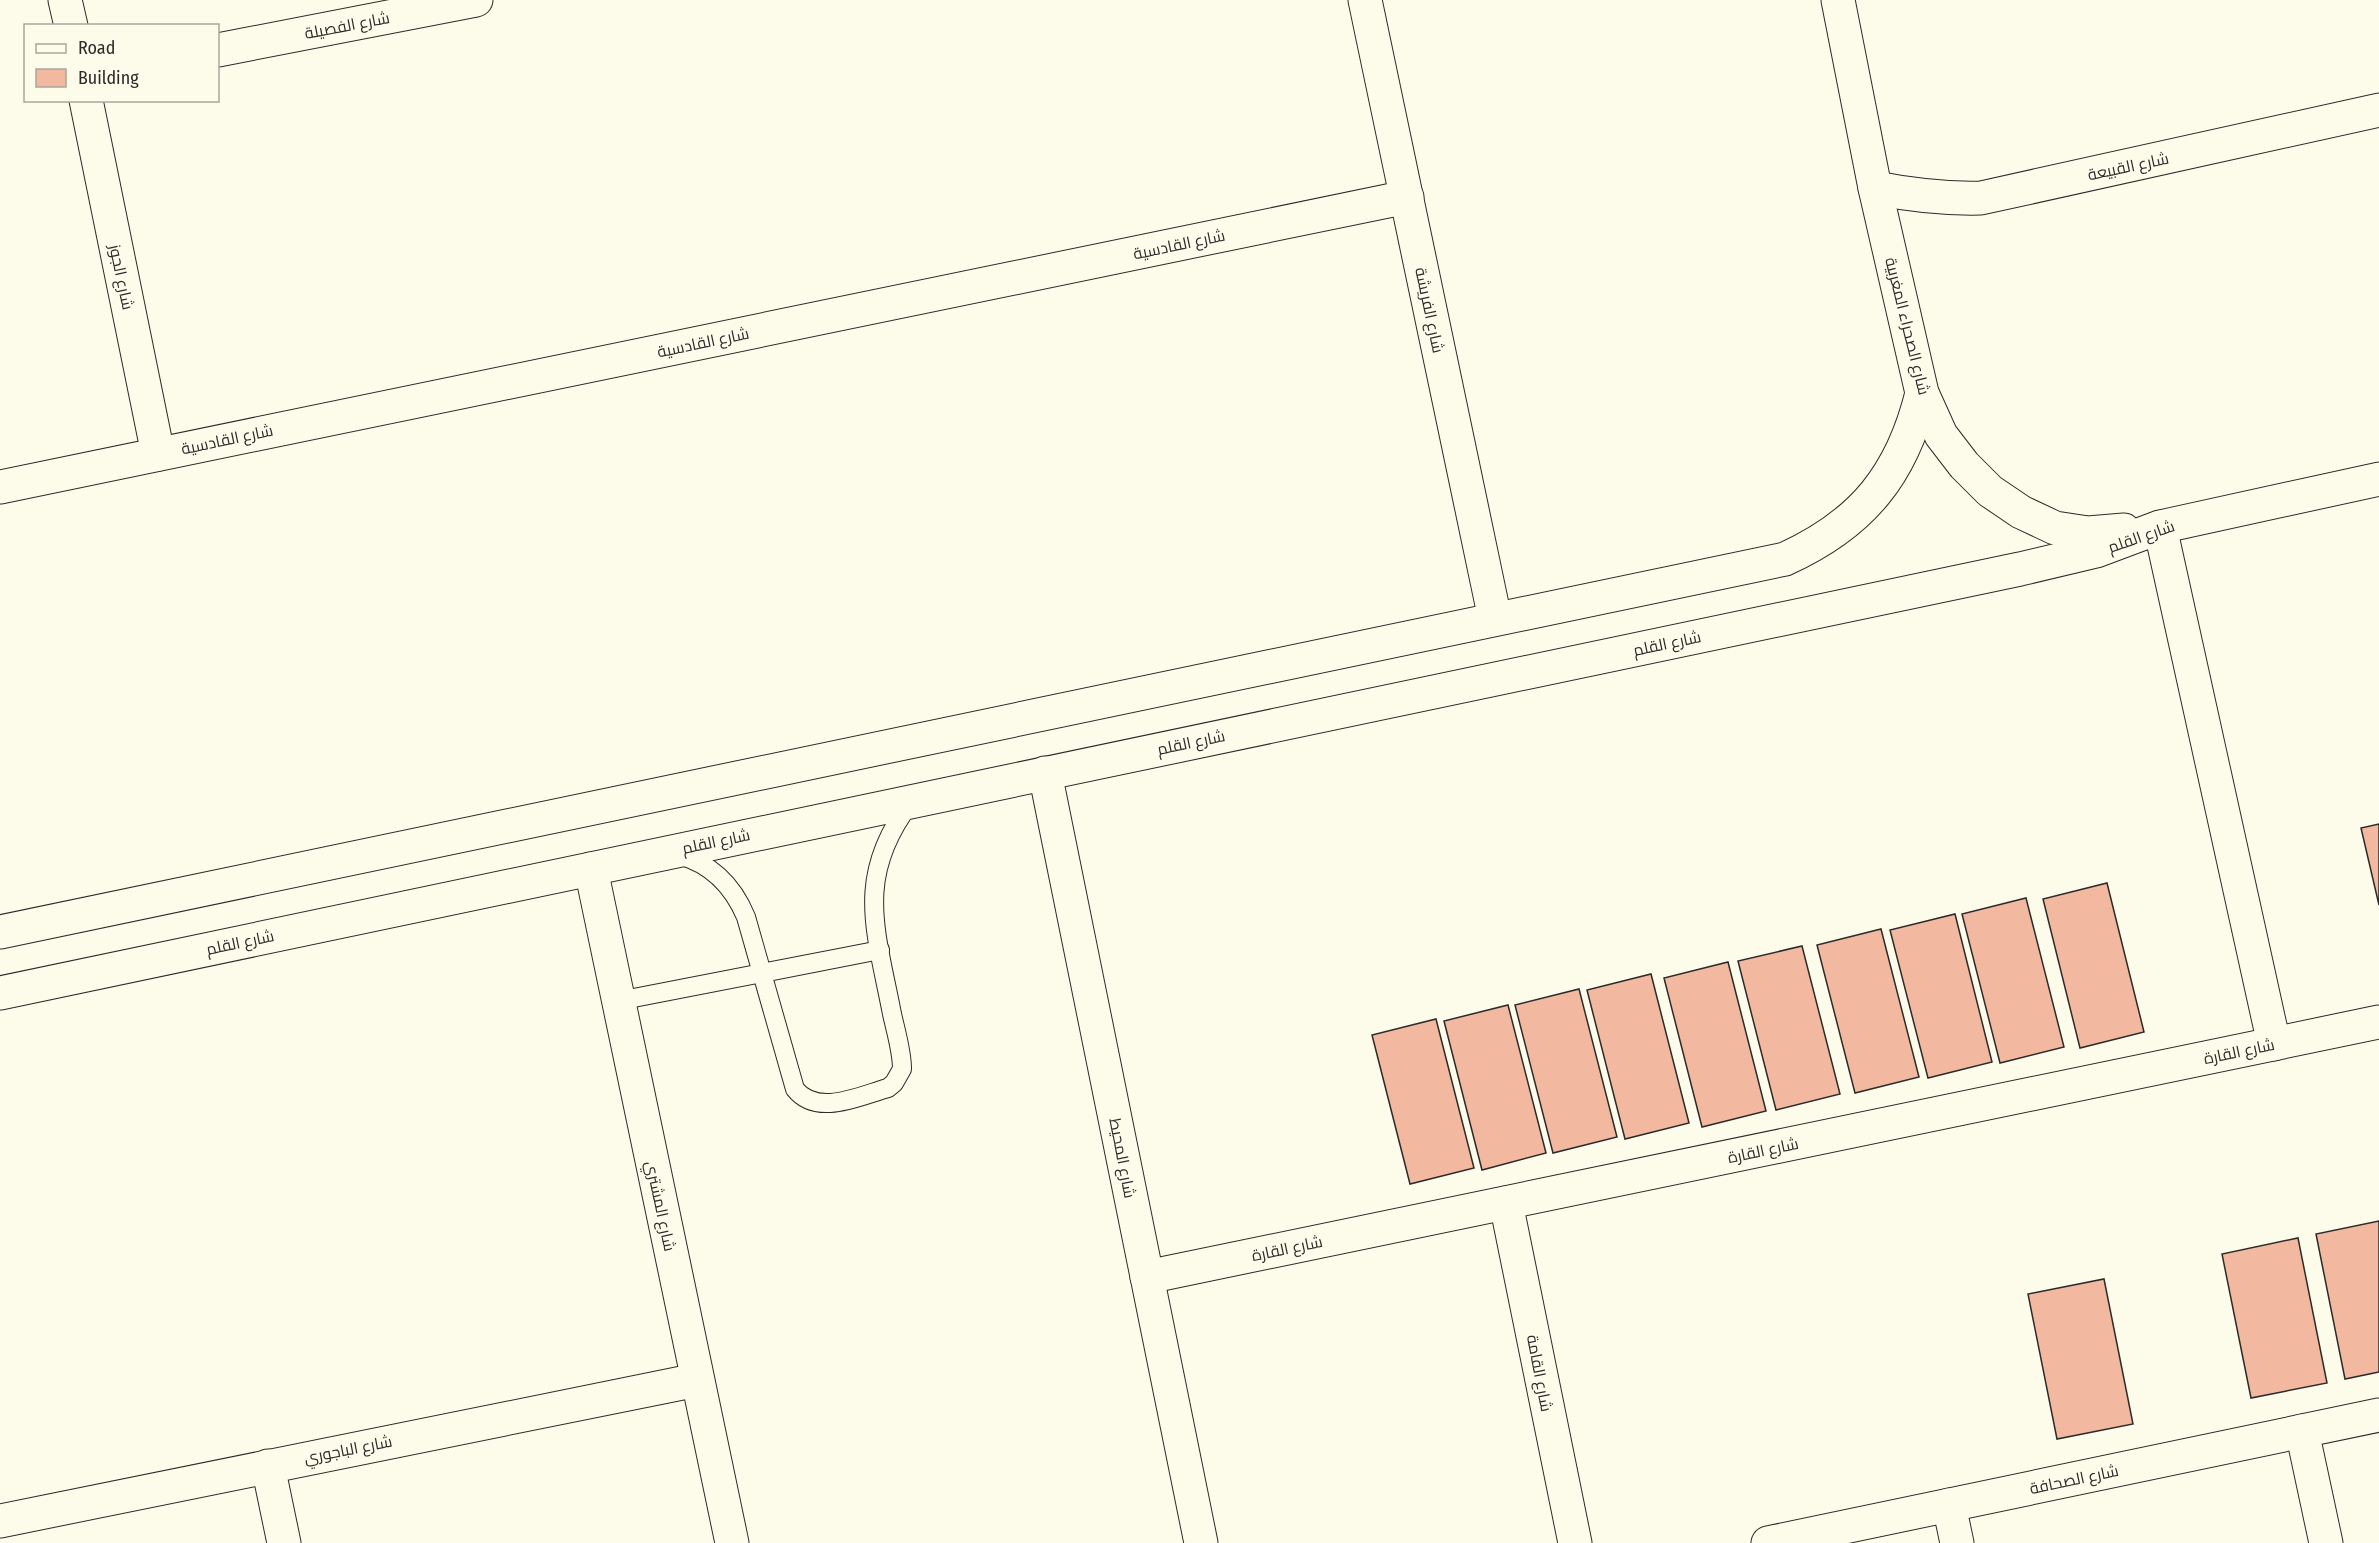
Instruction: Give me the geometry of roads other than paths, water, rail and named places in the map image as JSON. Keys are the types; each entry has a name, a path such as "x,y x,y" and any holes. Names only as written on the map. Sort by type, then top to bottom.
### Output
{"street":[{"path":"65,0 71,24"},
{"name":"شارع الفريشة","path":"1365,0 1495,620"},
{"name":"شارع الصحراء المغربية","path":"1838,0 1875,188 1922,393 1941,435 1964,465 1990,491 2021,512 2055,528 2088,533 2160,527"},
{"name":"شارع الفصيلة","path":"219,50 458,2"},
{"name":"شارع الجوز","path":"86,102 158,454"},
{"name":"شارع القبيعة","path":"1875,188 1949,199 1981,198 2379,110"},
{"name":"شارع القادسية","path":"0,487 1407,197"},
{"path":"0,932 1785,559 1814,546 1841,528 1865,506 1885,481 1902,454 1915,424 1922,393"},
{"name":"شارع القلم","path":"0,993 2020,569 2096,551 2160,527 2379,479"},
{"path":"2160,527 2274,1044"},
{"name":"شارع المحيط","path":"1045,773 1201,1543"},
{"name":"شارع المشتري","path":"591,869 732,1543"},
{"name":"شارع القارة","path":"1147,1277 2379,1022"},
{"name":"شارع القامة","path":"1506,1203 1575,1543"},
{"name":"شارع الباجوري","path":"0,1521 697,1380"},
{"name":"شارع الصحافة","path":"1768,1543 2379,1414"},
{"path":"2302,1431 2326,1543"},
{"path":"268,1466 284,1543"},
{"path":"1948,1505 1957,1543"}],"lane":[{"path":"663,852 682,855 714,871 739,900 746,917 795,1089 802,1097 825,1104 888,1088 894,1083 902,1069 873,917 873,891 878,865 898,820 912,801"},
{"path":"618,1001 880,950"}]}
